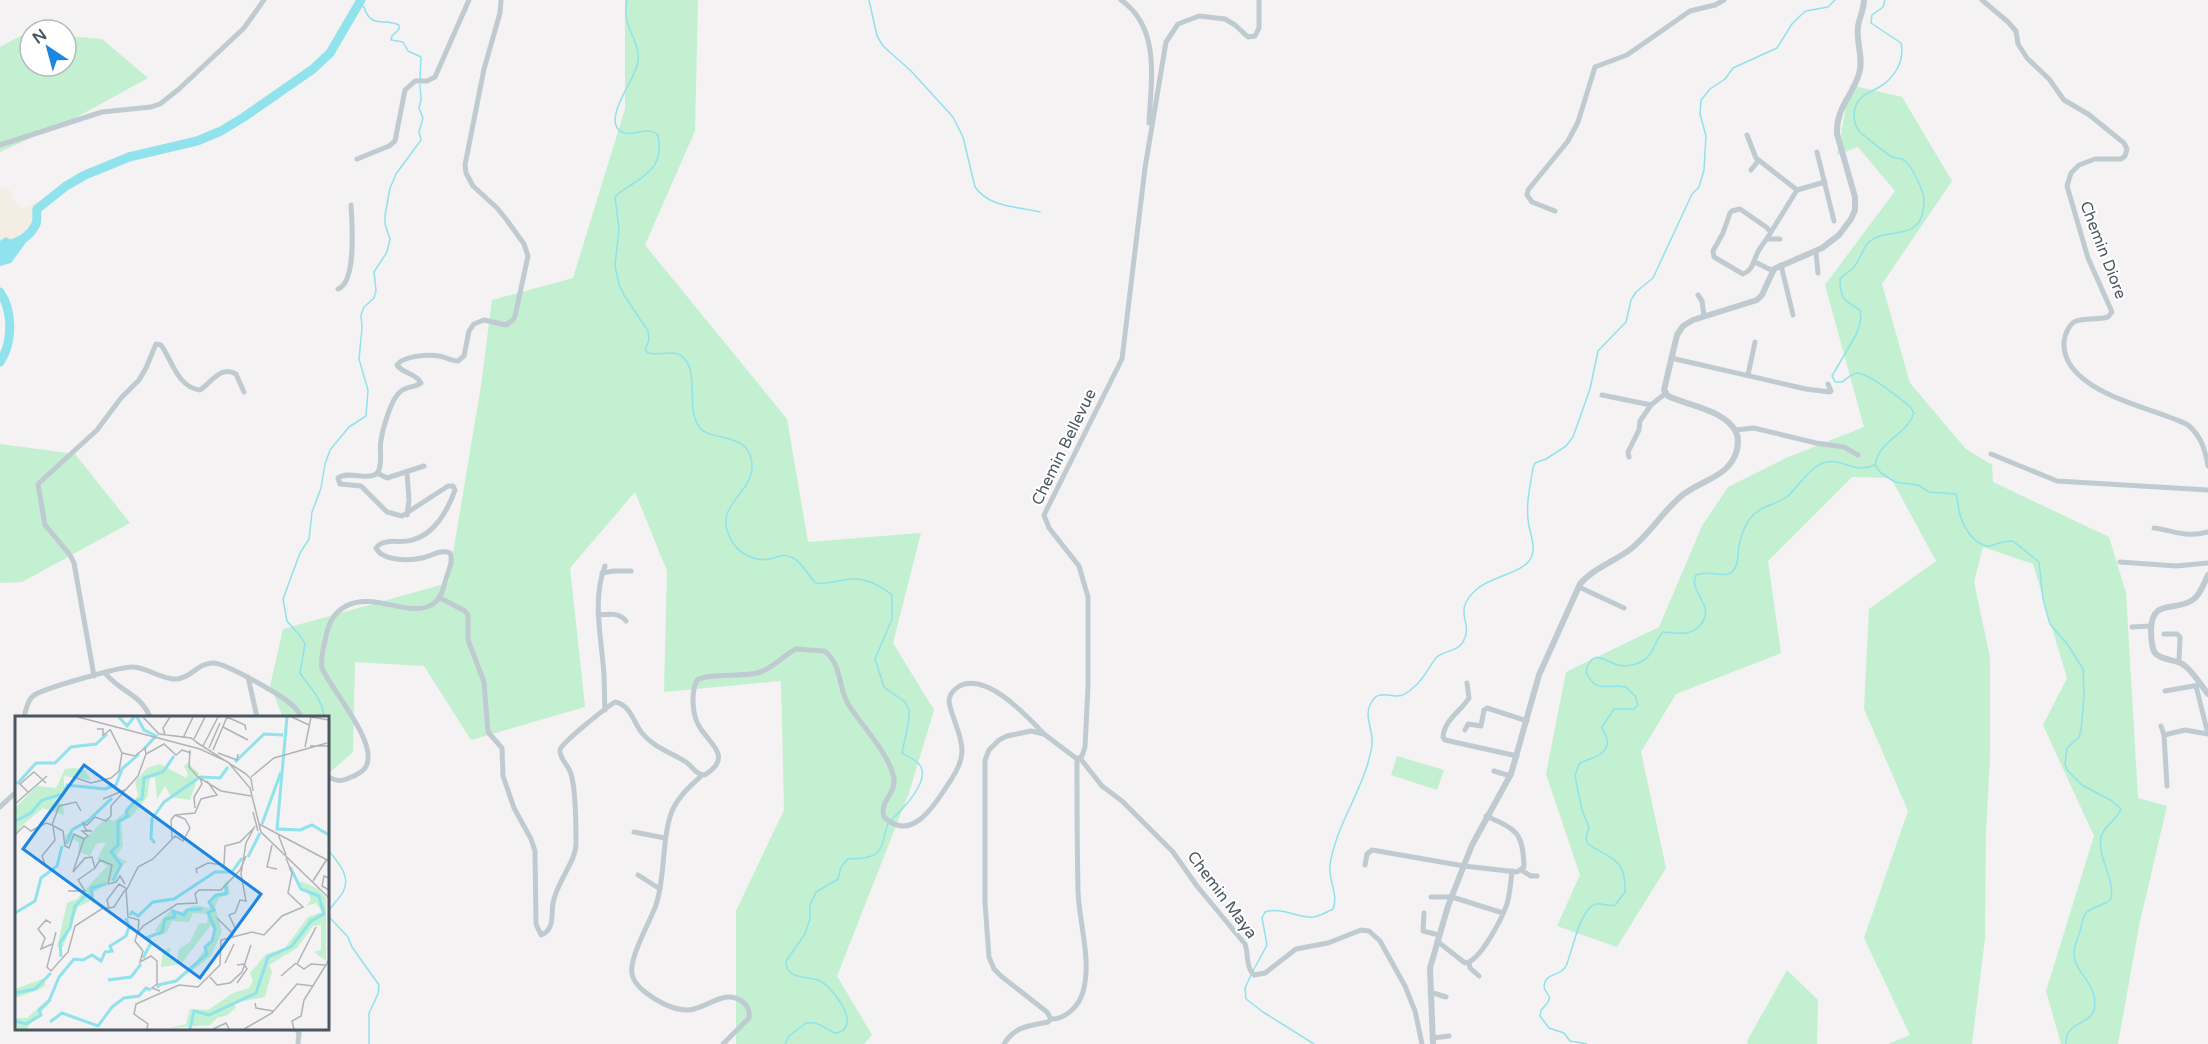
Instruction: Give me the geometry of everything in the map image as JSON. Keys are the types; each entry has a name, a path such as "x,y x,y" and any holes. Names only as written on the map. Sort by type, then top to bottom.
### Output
{"street":[{"path":"0,145 102,112 160,104 244,28 264,0"},
{"path":"357,159 389,146 395,141 405,90 415,81 427,81 435,77 469,0"},
{"path":"377,473 381,440 392,403 400,391 421,382 417,377 401,370 396,365 398,362 408,358 439,355 458,361 464,356 469,330 474,324 484,320 506,325 510,324 516,316 527,263 527,249 497,208 473,186 466,173 465,165 484,69 500,14 501,0"},
{"path":"1121,0 1141,19 1150,46 1152,63 1148,151"},
{"name":"Chemin Bellevue","path":"1078,758 1085,747 1087,716 1088,597 1079,566 1049,528 1044,514 1122,359 1148,151 1166,42 1174,28 1191,17 1207,16 1230,22 1247,36 1253,37 1258,34 1259,28 1259,0"},
{"path":"1555,212 1532,202 1527,195 1528,190 1568,141 1578,122 1595,67 1627,55 1690,11 1715,5 1724,0"},
{"path":"1666,393 1664,386 1671,358 1677,335 1683,326 1704,316 1757,300 1762,295 1773,272 1781,265 1816,252 1839,235 1851,219 1855,207 1854,190 1836,125 1843,103 1860,70 1858,27 1864,0"},
{"name":"Chemin Diore","path":"1982,0 2008,22 2016,32 2018,44 2027,58 2049,79 2064,100 2088,114 2124,143 2127,149 2125,156 2121,159 2095,159 2084,162 2069,178 2068,195 2088,258 2112,312 2108,318 2078,321 2071,325 2064,340 2070,362 2081,378 2101,391 2188,425 2201,441 2208,466"},
{"path":"1747,135 1753,154 1758,161 1797,190"},
{"path":"1817,152 1834,221"},
{"path":"1750,170 1758,161"},
{"path":"1744,280 1746,273 1755,262 1757,253 1797,190 1825,182"},
{"path":"338,289 345,284 353,254 351,206"},
{"path":"1746,273 1740,274 1713,254 1714,248 1724,233 1730,213 1740,209 1771,232"},
{"path":"1768,239 1780,239"},
{"path":"1816,252 1818,273"},
{"path":"1755,262 1773,272"},
{"path":"1781,265 1793,315"},
{"path":"1698,295 1702,301 1704,316"},
{"path":"1748,375 1755,342"},
{"path":"94,676 74,563 45,525 38,484 97,430 121,398 139,380 156,344 161,345 164,349 177,375 194,389 200,390 220,372 227,371 236,374 244,392"},
{"path":"1671,358 1806,389 1830,392 1828,384"},
{"path":"1629,457 1628,452 1639,430 1640,421 1651,405 1666,393"},
{"path":"1449,1036 1433,1041 1430,968 1438,938 1464,866 1486,816 1511,774 1539,675 1579,587 1587,577 1634,546 1680,496 1728,468 1736,453 1738,443 1735,430 1716,415 1666,393"},
{"path":"1602,395 1651,405"},
{"path":"1735,430 1754,428 1816,443 1844,447 1858,455"},
{"path":"1991,454 2057,481 2208,490"},
{"path":"328,776 339,781 348,779 364,769 368,759 361,732 322,668 321,658 331,620 344,608 363,601 422,607 440,598 451,564 450,553 445,551 410,559 384,557 376,548 382,542 410,541 428,532 437,523 455,489 451,485 448,486 406,515 393,515 362,486 340,483 338,480 345,474 370,476 377,473 387,478 424,466"},
{"path":"406,515 409,500 407,473"},
{"path":"2154,528 2190,536 2208,532"},
{"path":"2120,562 2176,566 2208,563"},
{"path":"605,566 602,573 598,615 605,710"},
{"path":"602,573 631,571"},
{"path":"2164,735 2185,730 2208,734 2198,685 2192,672 2179,662 2156,654 2153,649 2152,619 2157,610 2183,604 2196,596 2208,575"},
{"path":"1579,587 1624,608"},
{"path":"440,598 468,615 468,640 483,682 488,732 502,748 502,776 514,808 535,851 536,924 541,935 550,927 558,884 575,851 572,775 561,757 560,749 566,740 615,702 624,705 639,729 652,744 684,761 701,776"},
{"path":"598,615 615,614 626,621"},
{"path":"2132,627 2151,626"},
{"path":"2164,634 2177,634 2180,637 2179,662"},
{"path":"723,1044 749,1018 749,1011 742,1002 736,998 724,997 692,1010 680,1009 646,993 633,977 633,967 657,902 664,838 673,810 679,798 701,776 713,768 719,754 696,720 694,692 697,680 703,676 741,676 759,673 771,668 793,650 800,648 820,650 833,660 848,703 870,733 891,770 894,785 882,810 884,817 893,822 910,825 923,819 950,782 959,765 962,748 949,697 955,688 962,685 980,684 994,690 1044,734 1078,758 1078,892 1086,963 1085,983 1076,1007 1048,1022 1019,1028 1004,1044"},
{"path":"24,716 28,703 35,695 94,676 132,667 176,679 186,677 200,665 214,663 248,677 292,704 300,716"},
{"path":"603,666 612,664"},
{"path":"105,673 117,686 141,701 149,716"},
{"path":"248,677 256,716"},
{"path":"1467,683 1469,698 1456,712 1443,732 1445,740 1517,756"},
{"path":"2165,691 2198,685"},
{"path":"2198,685 2208,694"},
{"path":"1465,730 1468,724 1481,726 1484,710 1487,708 1527,720"},
{"path":"2161,726 2164,735 2167,786"},
{"path":"1044,734 1031,731 1007,736 993,745 986,755 985,903 989,957 994,969 1047,1012 1051,1019"},
{"name":"Chemin Maya","path":"1078,758 1102,786 1137,815 1184,865 1197,886 1245,944 1252,973 1265,973 1296,949 1317,946 1361,930 1369,931 1380,941 1405,986 1415,1011 1422,1044"},
{"path":"1494,771 1511,774"},
{"path":"0,807 15,793"},
{"path":"1486,816 1508,826 1520,838 1523,846 1524,867 1521,870"},
{"path":"634,832 664,838"},
{"path":"1365,865 1367,854 1372,850 1464,866 1521,870 1537,876"},
{"path":"1424,914 1423,931 1438,938 1462,961 1469,963 1475,959 1503,913 1510,889 1512,871"},
{"path":"638,875 660,889"},
{"path":"1431,897 1452,897 1503,913"},
{"path":"1469,963 1470,968 1479,976"},
{"path":"1430,992 1446,997"},
{"path":"298,1044 299,1029"}],"green space":[{"path":"625,0 698,0 695,131 645,245 787,419 808,542 921,533 893,643 934,710 909,793 837,976 872,1035 864,1044 736,1044 736,911 784,810 781,681 664,692 667,571 635,492 570,568 585,707 471,740 424,666 355,662 353,752 328,774 328,716 283,716 270,686 283,629 448,583 481,386 492,300 573,278 625,109"},
{"path":"18,37 18,78 78,78 78,37 102,39 148,78 75,118 0,152 0,47"},
{"path":"1850,85 1902,97 1952,181 1882,284 1910,383 1966,449 1992,465 1993,482 2109,537 2126,593 2138,798 2167,806 2139,926 2118,1044 2061,1044 2046,991 2094,836 2043,725 2067,678 2033,564 1983,547 1974,582 1990,657 1990,758 1986,832 1985,938 1972,1044 1888,1044 1910,1035 1864,938 1908,811 1864,709 1869,609 1936,561 1891,478 1852,477 1768,561 1781,653 1676,694 1641,752 1666,868 1617,947 1557,926 1580,875 1546,774 1566,672 1659,627 1702,526 1728,487 1786,458 1864,427 1825,285 1895,191 1858,147 1837,155"},
{"path":"0,444 75,454 130,523 22,582 0,583"},
{"path":"1397,756 1444,770 1437,790 1391,775"},
{"path":"1787,970 1818,1000 1817,1044 1748,1044 1747,1041"}],"sand":[{"path":"0,188 10,190 14,201 23,208 38,202 30,231 20,238 11,240 7,237 0,241"}],"water":[{"path":"27,234 30,237 11,263 0,266 0,241 6,237 17,240"}],"waterway":[{"path":"0,247 25,237 36,224 37,209 66,186 85,175 129,157 197,141 221,131 244,117 313,69 330,53 361,0"},
{"path":"627,0 627,19 638,57 635,73 617,108 616,124 623,133 648,131 658,135 659,152 651,170 615,197 619,229 615,266 619,284 648,331 649,340 645,350 652,354 680,355 687,361 692,379 693,411 700,428 713,435 738,442 750,454 752,465 750,476 726,519 727,530 736,547 749,556 764,560 782,556 791,557 799,562 816,583 862,580 878,585 892,595 892,619 875,659 884,687 905,702 909,709 902,753 918,762 921,767 922,774 918,789 889,822 878,852 866,858 848,859 841,867 838,879 816,892 810,905 810,919 805,934 786,961 789,971 793,974 818,980 832,992 844,1010 847,1025 842,1031 836,1033 817,1024 806,1023 789,1036 785,1044"},
{"path":"869,0 877,36 883,46 911,71 953,117 963,137 975,187 981,194 996,203 1040,212"},
{"path":"1253,971 1267,945 1262,918 1265,912 1284,911 1314,917 1333,909 1335,898 1330,865 1338,834 1369,760 1372,740 1368,710 1372,701 1381,695 1401,696 1406,693 1422,679 1437,657 1458,648 1466,635 1464,611 1469,597 1483,585 1522,567 1531,558 1533,546 1529,526 1528,497 1533,468 1535,463 1566,446 1573,437 1590,389 1598,351 1626,322 1631,300 1636,292 1653,278 1692,194 1699,187 1704,170 1706,136 1700,114 1701,100 1710,89 1725,79 1733,68 1777,48 1792,24 1806,11 1828,7 1835,0"},
{"path":"1885,0 1883,7 1872,15 1871,23 1901,43 1902,56 1895,73 1881,86 1860,98 1855,107 1854,119 1862,134 1890,156 1908,164 1920,187 1924,201 1918,224 1911,229 1885,235 1868,243 1854,267 1840,279 1842,296 1860,310 1861,319 1856,335 1832,376 1835,382 1842,382 1854,374 1863,374 1886,388 1911,408 1914,413 1910,421 1882,449 1875,465 1881,473 1895,482 1918,485 1929,492 1956,494 1963,522 1968,532 1980,544 1990,546 2013,541 2039,562 2043,599 2050,624 2068,645 2083,669 2084,696 2081,730 2079,737 2067,748 2065,764 2067,770 2082,785 2112,801 2121,809 2105,829 2100,845 2111,883 2111,899 2086,913 2074,951 2075,961 2093,993 2094,1010 2092,1015 2069,1031 2066,1044"},
{"path":"359,4 374,21 399,25 399,29 391,40 403,42 408,51 421,57 420,79"},
{"path":"324,716 318,699 300,673 305,644 287,621 283,599 300,553 309,539 312,512 321,488 330,450 349,427 366,416 368,390 359,359 361,315 364,307 374,298 376,291 374,272 387,252 390,239 385,224 390,188 396,174 421,140 419,132 423,118 419,108 420,85"},
{"path":"0,292 7,308 10,327 7,346 0,362"},
{"path":"1587,1044 1570,1041 1564,1033 1549,1028 1540,1016 1541,1010 1549,1000 1544,986 1545,982 1566,966 1585,913 1596,904 1615,905 1625,892 1625,881 1620,865 1588,844 1586,838 1589,827 1582,810 1575,776 1579,764 1598,756 1605,750 1607,738 1602,727 1614,709 1634,709 1638,705 1635,696 1626,687 1603,687 1594,683 1586,672 1589,664 1595,658 1621,666 1636,664 1649,656 1663,632 1684,633 1694,630 1702,623 1705,616 1704,604 1695,587 1696,575 1701,573 1724,575 1735,569 1743,533 1757,511 1788,496 1809,473 1825,462 1839,462 1859,468 1874,465"},
{"path":"328,850 342,869 346,880 343,892 328,912"},
{"path":"328,912 330,918 348,937 352,947 379,985 378,994 369,1013 369,1044"},
{"path":"1251,975 1245,988 1246,999 1314,1044"}]}
